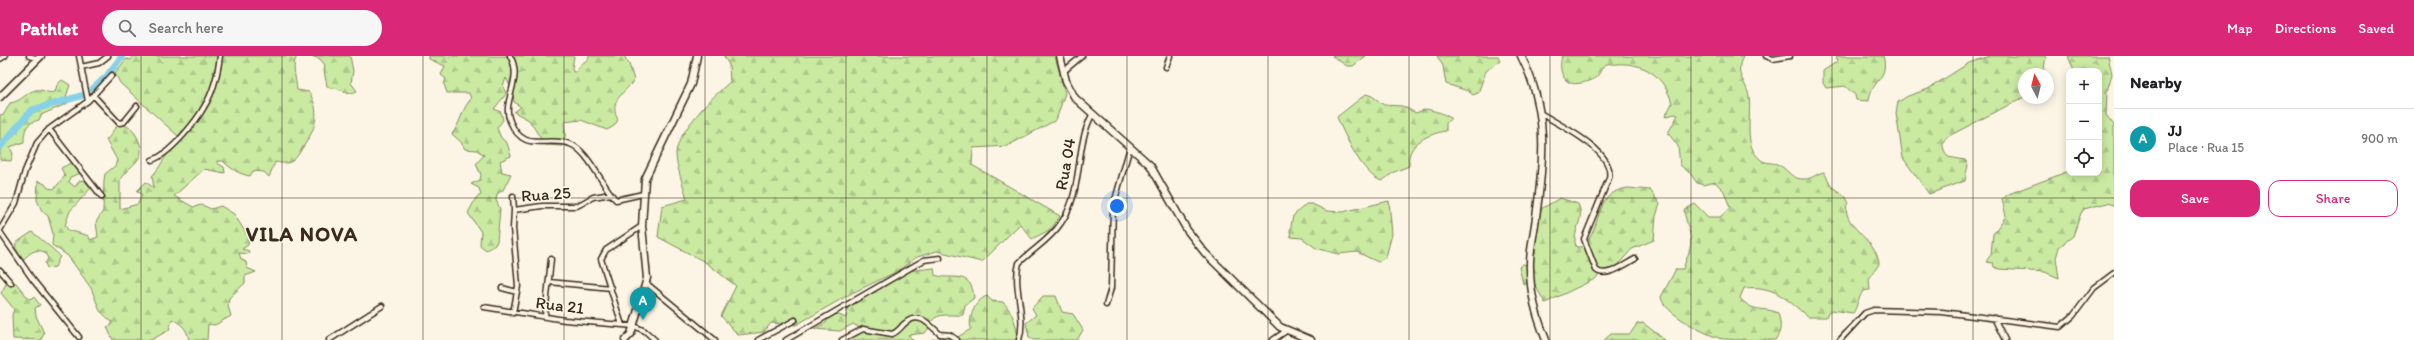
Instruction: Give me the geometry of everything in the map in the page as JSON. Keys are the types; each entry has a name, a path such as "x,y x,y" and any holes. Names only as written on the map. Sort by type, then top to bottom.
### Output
{"street":[{"path":"0,60 5,56"},
{"path":"29,56 40,57"},
{"path":"79,56 88,101"},
{"path":"81,67 99,63 108,56"},
{"path":"152,160 166,153 201,112 208,99 220,56"},
{"path":"510,56 516,75 508,115 516,132 529,142 565,142 577,148 610,194 616,200 643,194"},
{"path":"625,340 631,337 646,283 647,265 642,226 643,194 650,167 691,84 697,56"},
{"path":"1060,56 1064,71 1075,98 1092,115 1130,146 1150,165 1180,219 1198,244 1224,274 1274,323 1286,331 1311,340"},
{"path":"1064,71 1082,56"},
{"path":"1166,66 1170,56"},
{"path":"1521,56 1540,113 1544,141 1543,166 1530,268 1533,298 1546,340"},
{"path":"1766,56 1773,59 1790,56"},
{"path":"0,97 40,57"},
{"path":"79,337 33,280 0,231 19,196 30,156 37,143 49,129 94,96 112,75"},
{"path":"94,96 120,124 137,106"},
{"path":"1540,113 1595,146 1610,170 1609,178 1584,239 1596,270 1600,274 1606,274 1635,259"},
{"name":"Rua 04","path":"1019,340 1023,322 1019,308 1018,263 1044,244 1066,216 1078,180 1081,141 1092,115"},
{"path":"49,129 102,197"},
{"path":"1106,305 1111,288 1113,208 1130,146"},
{"name":"Rua 25","path":"513,313 517,292 514,210 542,206 576,206 593,197 610,194"},
{"path":"513,196 514,210"},
{"path":"622,325 603,266 603,254 619,240 642,226"},
{"path":"786,340 924,260 940,258"},
{"path":"544,316 551,259"},
{"path":"0,270 11,283"},
{"path":"1840,340 1847,330 1869,311 1942,312 2060,327 2073,316 2094,288 2114,273"},
{"path":"549,282 611,288"},
{"path":"646,283 715,340"},
{"path":"502,288 517,292"},
{"path":"329,340 382,306"},
{"name":"Rua 21","path":"484,307 513,313 634,326"},
{"path":"842,340 863,329 892,334 908,322 922,318 927,320 940,334 950,334 956,340"},
{"path":"1994,318 2005,340"},
{"path":"758,340 795,320"},
{"path":"634,326 645,331 655,340"},
{"path":"1273,340 1286,331"}],"green space":[{"path":"134,56 297,56 294,68 297,90 309,92 315,106 316,118 312,131 299,154 290,162 275,162 269,177 264,172 253,171 250,176 242,174 235,171 223,161 217,161 217,163 224,167 225,173 204,169 174,196 193,207 202,205 211,209 221,206 234,214 249,238 248,245 242,249 249,251 248,254 239,253 241,259 246,262 247,268 256,272 245,276 245,283 229,298 228,306 231,316 215,325 208,324 207,340 189,340 184,327 172,319 169,330 151,340 113,340 107,327 112,325 112,322 100,311 91,288 68,256 52,245 53,234 48,216 42,211 37,200 38,181 45,184 48,188 54,189 65,176 61,168 75,161 84,172 70,177 69,182 75,187 79,181 84,180 91,188 70,211 65,225 68,230 89,236 90,240 98,237 96,222 103,211 105,174 115,166 117,160 106,140 115,128 120,125 130,128 135,133 141,151 138,160 120,180 120,209 138,204 142,194 137,191 146,182 154,188 152,176 175,144 184,138 185,133 183,130 178,136 120,83 115,73 126,59 131,60"},
{"path":"311,56 350,56 353,71 351,83 357,91 350,93 327,86 324,71 325,65 320,59"},
{"path":"429,56 574,56 572,68 573,72 576,72 582,63 588,60 589,56 624,56 629,64 634,80 616,102 615,113 618,120 614,126 607,130 581,120 564,122 565,137 562,146 545,145 529,120 514,112 521,107 514,102 513,92 506,78 503,86 506,94 494,109 501,112 503,120 497,128 501,138 507,143 511,156 500,161 502,172 511,174 503,190 497,194 496,200 500,209 497,241 495,245 486,250 480,245 481,232 468,213 476,198 481,195 479,188 471,184 480,180 481,175 476,164 484,155 477,150 465,149 461,142 452,134 471,99 469,93 447,93 444,84 446,79 441,75 445,66 429,59"},
{"path":"724,56 1055,56 1065,93 1056,120 1007,146 973,148 972,165 1060,216 1051,229 1032,239 1020,224 982,262 937,251 917,257 896,272 852,293 796,325 771,323 764,332 738,335 721,316 736,286 705,262 658,237 662,206 687,199 677,164 676,154 682,136 697,115 730,82 729,65"},
{"path":"1332,56 1366,56 1353,66 1347,66"},
{"path":"1437,56 1498,56 1500,61 1486,71 1478,93 1473,95 1468,91 1446,84 1443,66"},
{"path":"1562,56 1743,56 1740,73 1749,96 1749,130 1752,147 1755,154 1763,161 1779,165 1796,178 1808,179 1824,172 1832,187 1845,196 1848,201 1846,210 1848,218 1877,255 1879,264 1869,279 1870,290 1863,292 1853,313 1832,310 1828,312 1826,317 1808,317 1786,299 1772,291 1744,288 1740,298 1754,308 1778,313 1780,327 1779,334 1775,340 1742,340 1723,339 1708,334 1687,323 1669,310 1663,303 1661,297 1676,269 1683,269 1691,244 1684,210 1695,204 1708,217 1720,217 1730,208 1724,191 1715,182 1703,185 1697,183 1690,173 1680,165 1678,146 1668,133 1678,115 1674,114 1665,117 1672,103 1664,85 1652,73 1635,65 1608,64 1603,67 1597,77 1587,82 1575,84 1570,83 1563,77 1561,67"},
{"path":"1836,56 1883,56 1884,70 1870,94 1869,101 1856,100 1855,95 1845,86 1826,88 1823,83 1823,71 1838,61"},
{"path":"1990,56 2046,56 2044,68 2018,68 2018,100 1947,137 1943,147 1948,157 1965,160 1968,164 1965,181 1929,194 1903,158 1896,113 1898,102 1908,96 1928,89 1969,63"},
{"path":"2068,56 2108,56 2112,74 2107,91 2106,115 2114,125 2114,205 2107,203 2084,209 2081,213 2073,236 2059,247 2056,258 2059,278 2045,272 2000,269 1994,267 1993,263 1986,262 1991,254 1993,234 2006,216 2002,199 2006,195 2066,172 2066,176 2102,176 2102,68 2073,68"},
{"path":"62,80 70,85 65,100 68,103 41,115 39,120 31,123 25,131 24,142 10,147 13,154 11,161 0,160 0,115 4,114 10,103 33,91 38,90 55,92 57,85"},
{"path":"1366,94 1372,96 1384,105 1402,106 1416,113 1427,109 1451,118 1446,123 1446,131 1429,136 1414,146 1409,157 1409,166 1394,172 1382,181 1375,178 1361,163 1349,143 1337,117"},
{"path":"1628,188 1650,190 1660,204 1656,216 1654,240 1632,249 1616,267 1604,270 1595,279 1545,303 1534,283 1523,284 1519,267 1522,264 1529,265 1541,209 1560,198 1578,204 1580,210 1580,220 1575,241 1576,247 1581,247 1588,240 1593,231 1599,213 1608,197 1616,191"},
{"path":"1389,201 1392,234 1386,257 1378,262 1357,252 1338,254 1316,248 1302,238 1291,237 1290,231 1293,216 1306,204 1312,204 1327,211 1343,212"},
{"path":"32,232 60,256 55,267 47,268 45,263 48,259 45,252 35,251 30,253 23,260 15,249 16,243"},
{"path":"934,268 935,275 964,279 969,283 974,298 965,305 963,315 942,315 934,318 925,333 908,335 913,340 842,340 860,328 853,324 840,331 814,329 826,323 829,317 834,313 846,318 848,306 906,271"},
{"path":"16,283 29,299 34,297 40,305 35,308 36,316 44,333 41,340 13,339 12,315 14,309 1,293 6,284"},
{"path":"987,296 992,301 1003,302 1012,315 1016,325 1016,340 953,340 971,329 970,325 973,310 979,301"},
{"path":"1043,296 1056,296 1062,312 1073,314 1083,330 1077,340 1033,340 1029,337 1026,323 1036,315 1032,308"},
{"path":"1643,323 1665,340 1604,340 1611,334 1630,334 1637,324"},
{"path":"945,337 953,340 930,340"}],"waterway":[{"path":"93,89 107,76 122,56"},
{"path":"0,147 32,110 84,95"}],"place":[{"name":"JJ","path":"643,320"}],"district":[{"name":"VILA NOVA","path":"302,233"}]}
